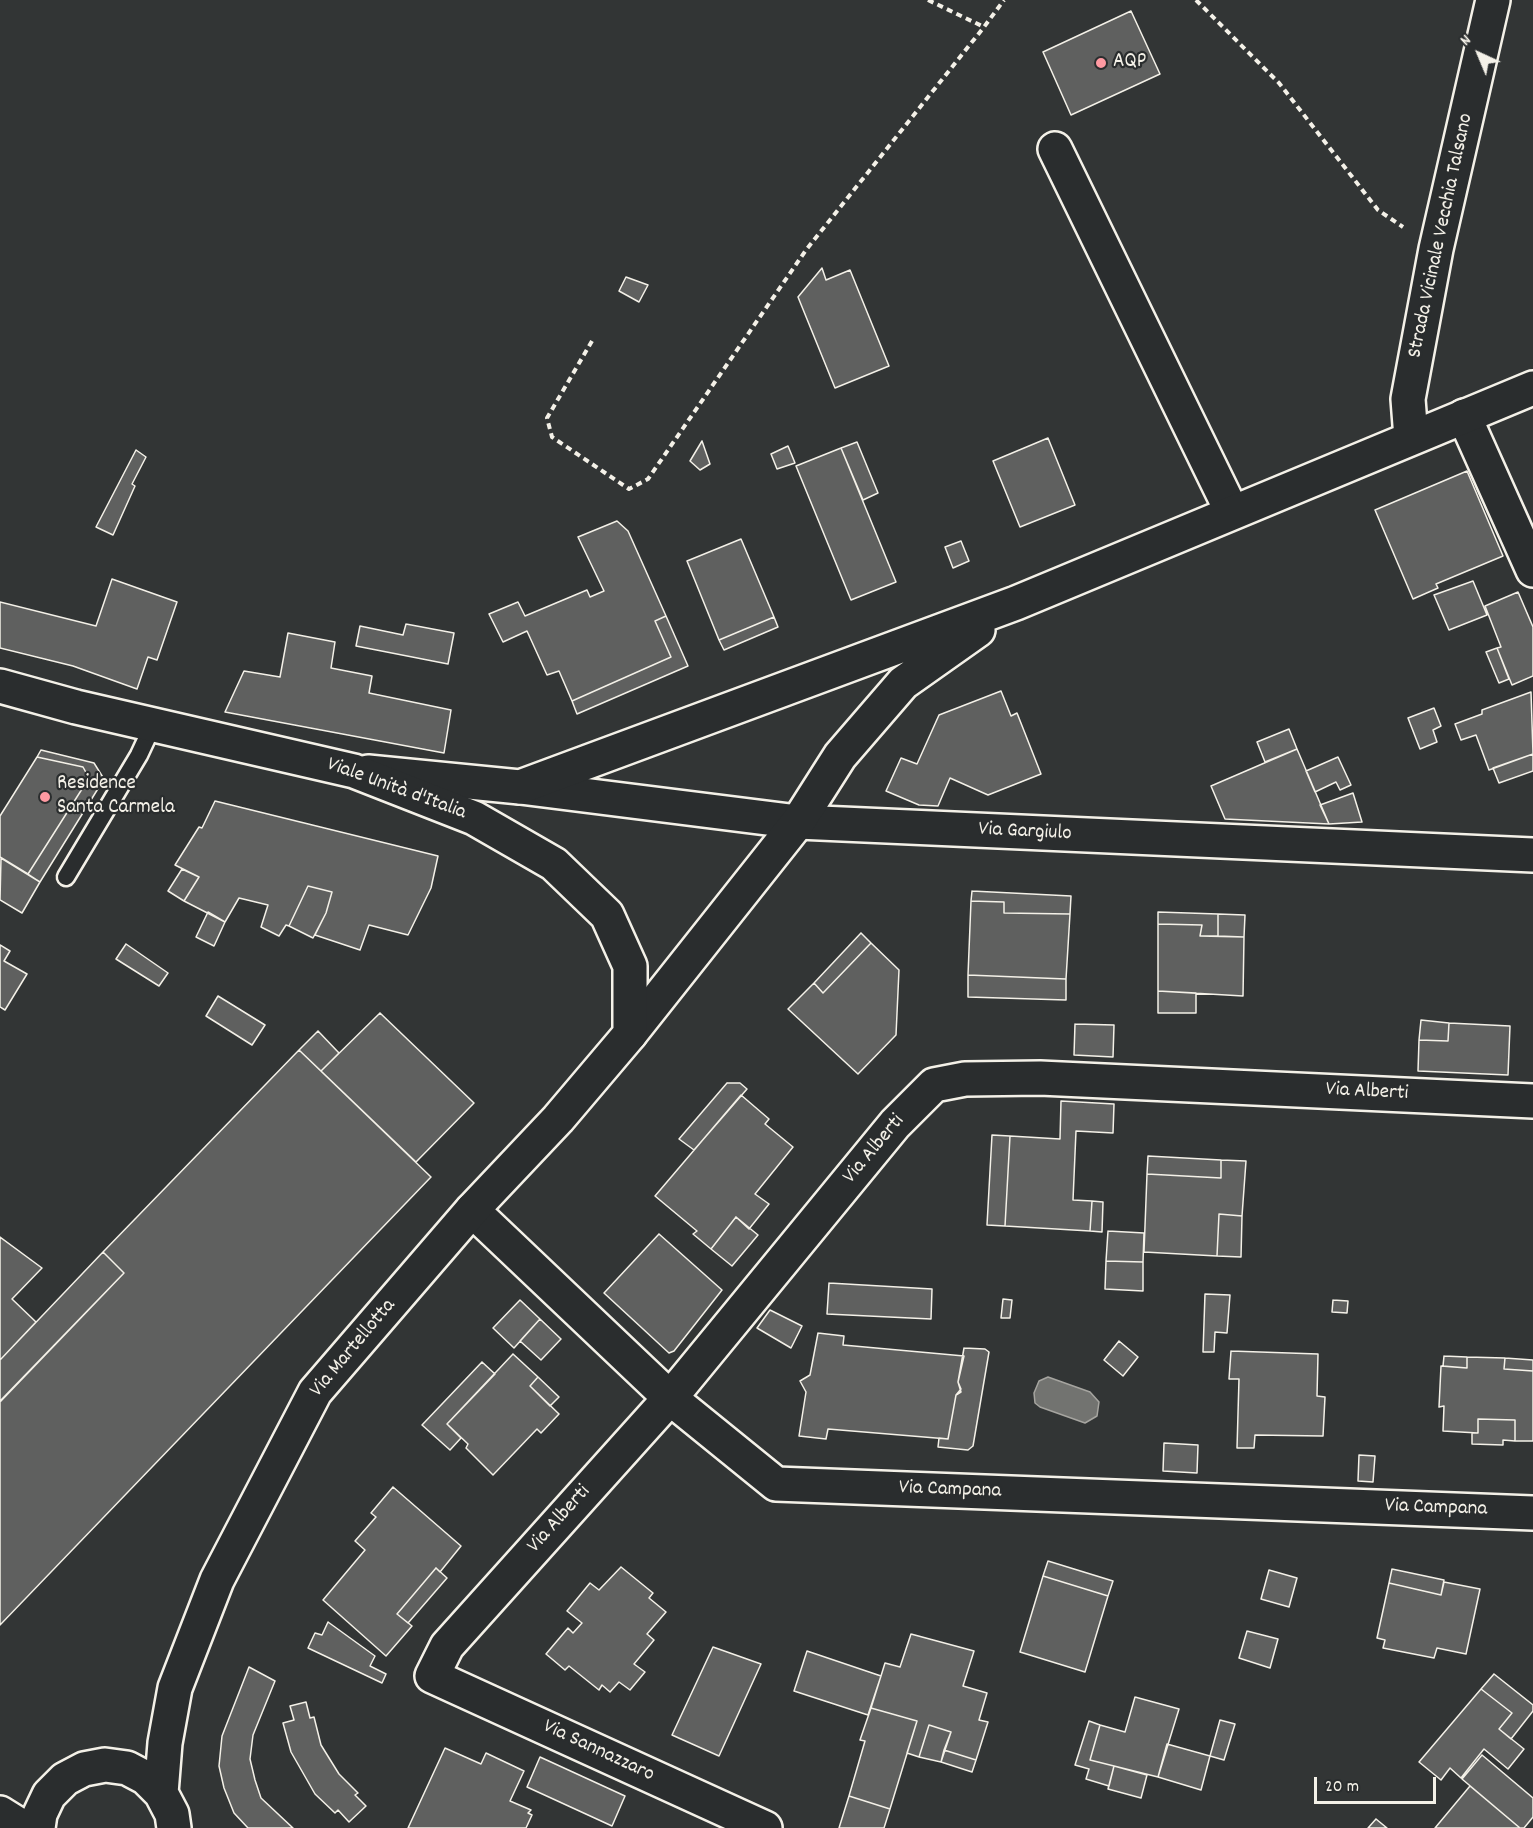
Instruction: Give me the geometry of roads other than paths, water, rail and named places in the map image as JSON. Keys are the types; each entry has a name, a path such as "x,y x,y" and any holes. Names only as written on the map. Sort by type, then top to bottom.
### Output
{"street":[{"name":"Strada Vicinale Vecchia Talsano","path":"1411,438 1408,399 1436,249 1493,0"},
{"path":"1055,149 1233,512"},
{"path":"520,787 1016,603 1533,388"},
{"path":"1464,416 1533,570"},
{"name":"Via Martellotta","path":"174,1816 165,1743 173,1699 217,1580 315,1392 472,1210 558,1119 630,1035 798,822 840,756 903,683 1016,603"},
{"name":"Viale Unità d'Italia","path":"0,686 153,725 354,771 474,818 554,864 608,915 630,966 630,1035"},
{"name":"Via Gargiulo","path":"354,771 520,787 798,822 1533,855"},
{"name":"Via Alberti","path":"432,1676 447,1646 670,1398 895,1124 934,1086 965,1079 1040,1077 1533,1101"},
{"name":"Via Campana","path":"472,1210 670,1398 776,1484 1533,1513"},
{"name":"Via Sannazzaro","path":"432,1676 765,1828"},
{"path":"38,1828 40,1814 49,1794 64,1779 84,1769 105,1765 127,1768 146,1778 174,1816"},
{"path":"0,1814 24,1828"}],"lane":[{"path":"66,877 139,755 153,725"}],"place":[{"name":"AQP","path":"1101,63"},
{"name":"Residence Santa Carmela","path":"45,797"}]}
